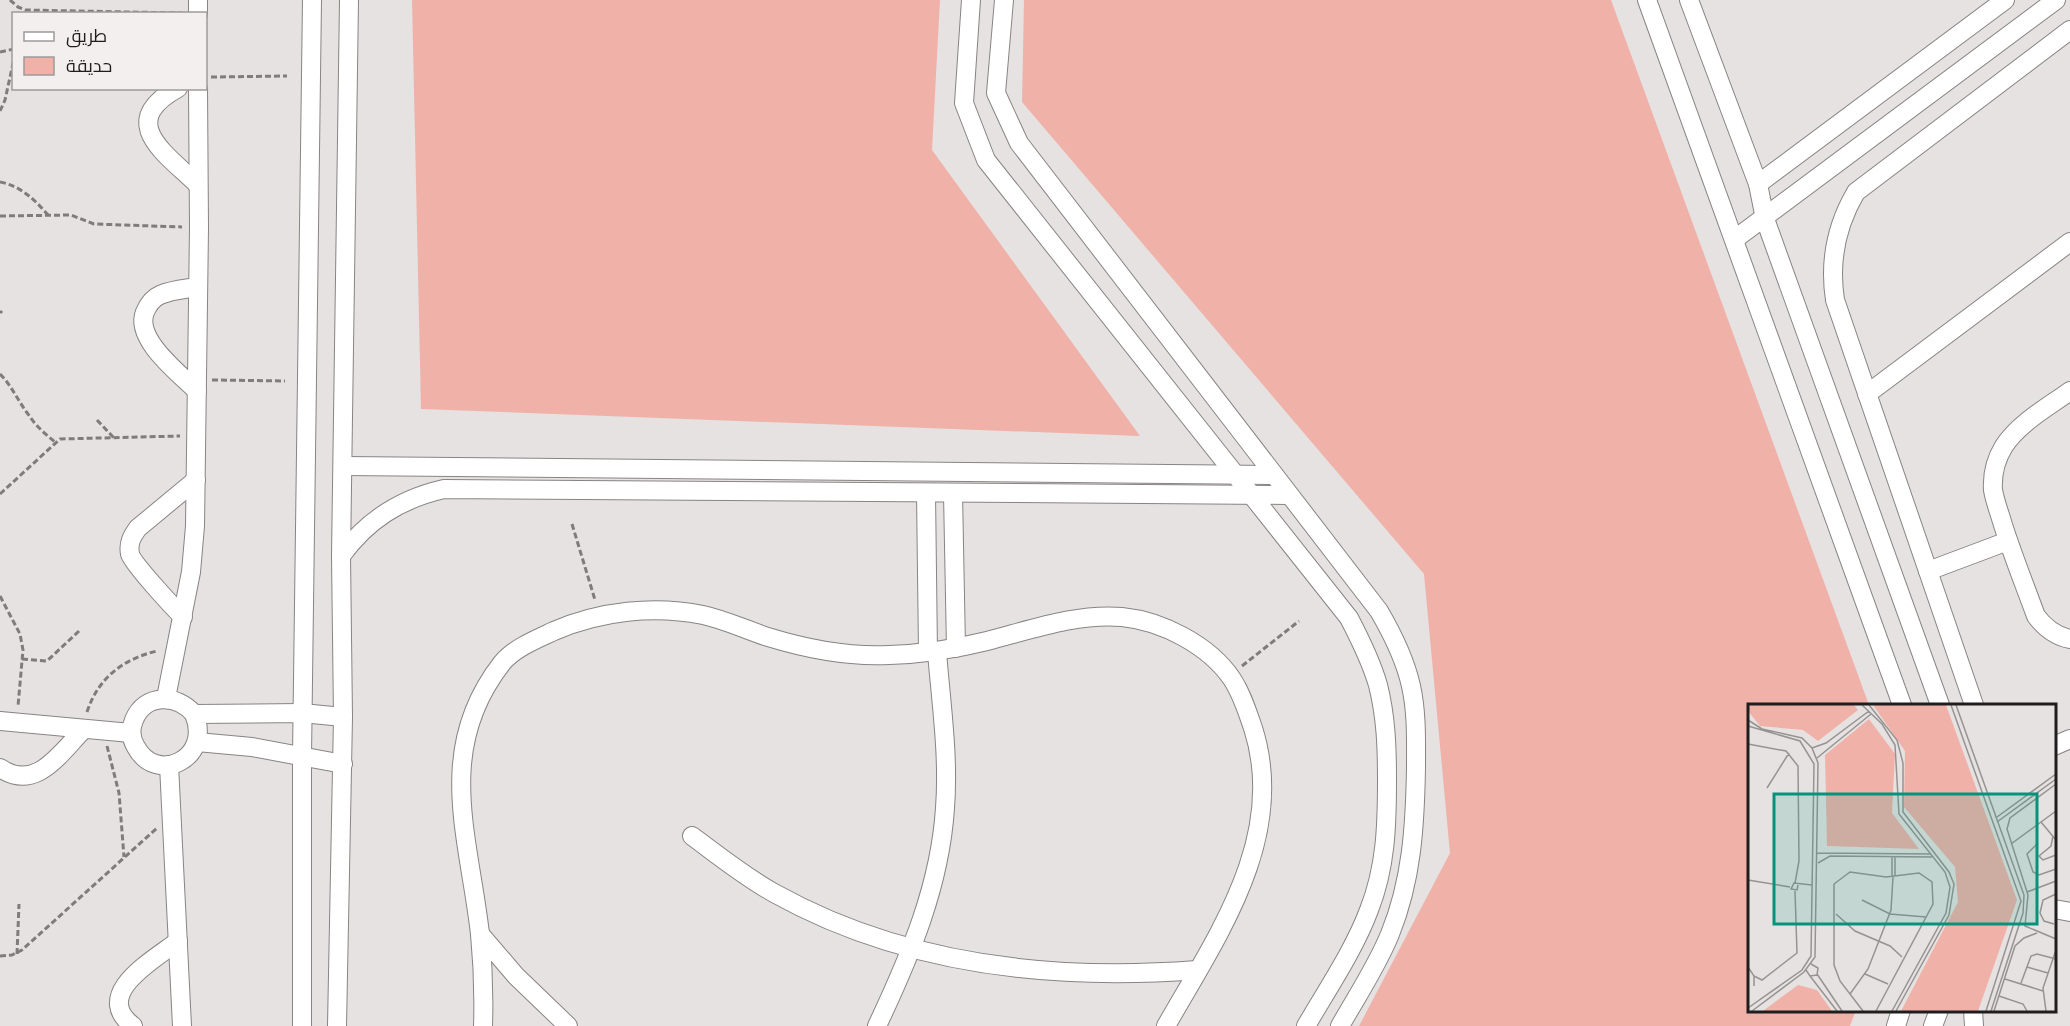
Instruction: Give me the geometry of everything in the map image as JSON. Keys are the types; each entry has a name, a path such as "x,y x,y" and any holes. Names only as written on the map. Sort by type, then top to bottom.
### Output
{"street":[{"path":"302,1026 302,713 312,0"},
{"path":"337,1026 344,717 341,556 349,0"},
{"path":"971,0 963,103 986,160 1349,618 1370,661 1387,729 1386,837 1377,887 1359,934 1306,1026"},
{"path":"1004,0 996,93 1019,142 1379,611 1406,667 1415,708 1415,817 1411,862 1405,889 1390,934 1340,1026"},
{"path":"1647,0 1902,704"},
{"path":"1689,0 1758,184 1765,219 1940,704"},
{"path":"1758,184 2005,0"},
{"path":"1735,239 1765,219 2056,0"},
{"path":"1974,704 1835,300 1832,261 1835,242 1847,208 1856,192 2070,30"},
{"path":"174,90 154,105 149,115 148,127 151,138 158,147 197,184"},
{"path":"166,699 183,618 195,526 199,228 198,90"},
{"path":"1867,394 2070,242"},
{"path":"197,286 159,295 148,304 143,317 144,331 151,344 197,385"},
{"path":"2070,391 2013,434 1997,460 1993,490 2008,541 2036,616 2052,633 2070,639"},
{"path":"343,466 1273,475"},
{"path":"183,618 131,558 130,544 138,528 196,480"},
{"path":"341,556 360,533 384,513 412,498 444,489 1288,495"},
{"path":"877,1026 925,914 935,879 946,807 946,771 932,652 926,492"},
{"path":"953,493 956,648"},
{"path":"1928,571 2008,541"},
{"path":"483,1026 484,979 480,934 460,795 460,765 465,736 475,708 489,682 506,658 534,640 565,626 600,615 666,610 733,623 795,645 845,654 886,656 956,648 1073,620 1122,617 1146,621 1168,630 1190,641 1209,656 1230,676 1242,696 1257,740 1261,772 1260,815 1256,841 1240,891 1229,915 1166,1026"},
{"path":"166,699 182,703 194,714 199,733 197,742 186,758 169,765 151,762 143,757 133,742 131,733 135,718 144,706 151,702 166,699"},
{"path":"194,714 302,713 344,717"},
{"path":"9,722 131,733"},
{"path":"0,768 11,775 23,777 35,774 45,769 84,729"},
{"path":"2055,746 2070,739"},
{"path":"197,742 252,747 342,764"},
{"path":"169,765 182,1026"},
{"path":"692,836 732,866 791,902 864,934 912,948 971,961 1054,973 1114,975 1197,970"},
{"path":"2055,909 2070,912"},
{"path":"480,934 516,976 568,1026"},
{"path":"133,1026 121,1012 118,999 122,987 178,941"},
{"path":"1896,1026 1901,1011"},
{"path":"1933,1026 1939,1011"},
{"path":"1973,1011 1974,1026"}],"path":[{"path":"10,0 21,11 110,12"},
{"path":"0,111 5,100 12,68"},
{"path":"207,78 287,76"},
{"path":"0,182 21,190 36,201 48,215"},
{"path":"0,216 71,215 94,224 199,228"},
{"path":"0,374 27,413 55,443"},
{"path":"197,385 285,381"},
{"path":"97,420 114,438"},
{"path":"0,494 55,443 64,439 197,436"},
{"path":"572,524 600,615"},
{"path":"0,596 20,634 23,650 9,722"},
{"path":"1230,676 1299,621"},
{"path":"22,659 47,661 79,631"},
{"path":"84,729 87,710 95,693 107,677 121,665 138,656 157,651 176,651"},
{"path":"102,730 119,793 124,857"},
{"path":"0,956 17,954 171,815"},
{"path":"17,954 19,904"}],"green space":[{"path":"412,0 940,0 932,150 1140,436 421,409"},
{"path":"1024,0 1611,0 1869,704 1748,704 1748,1011 1856,1011 1850,1026 1359,1026 1450,853 1424,574 1022,102"}]}
